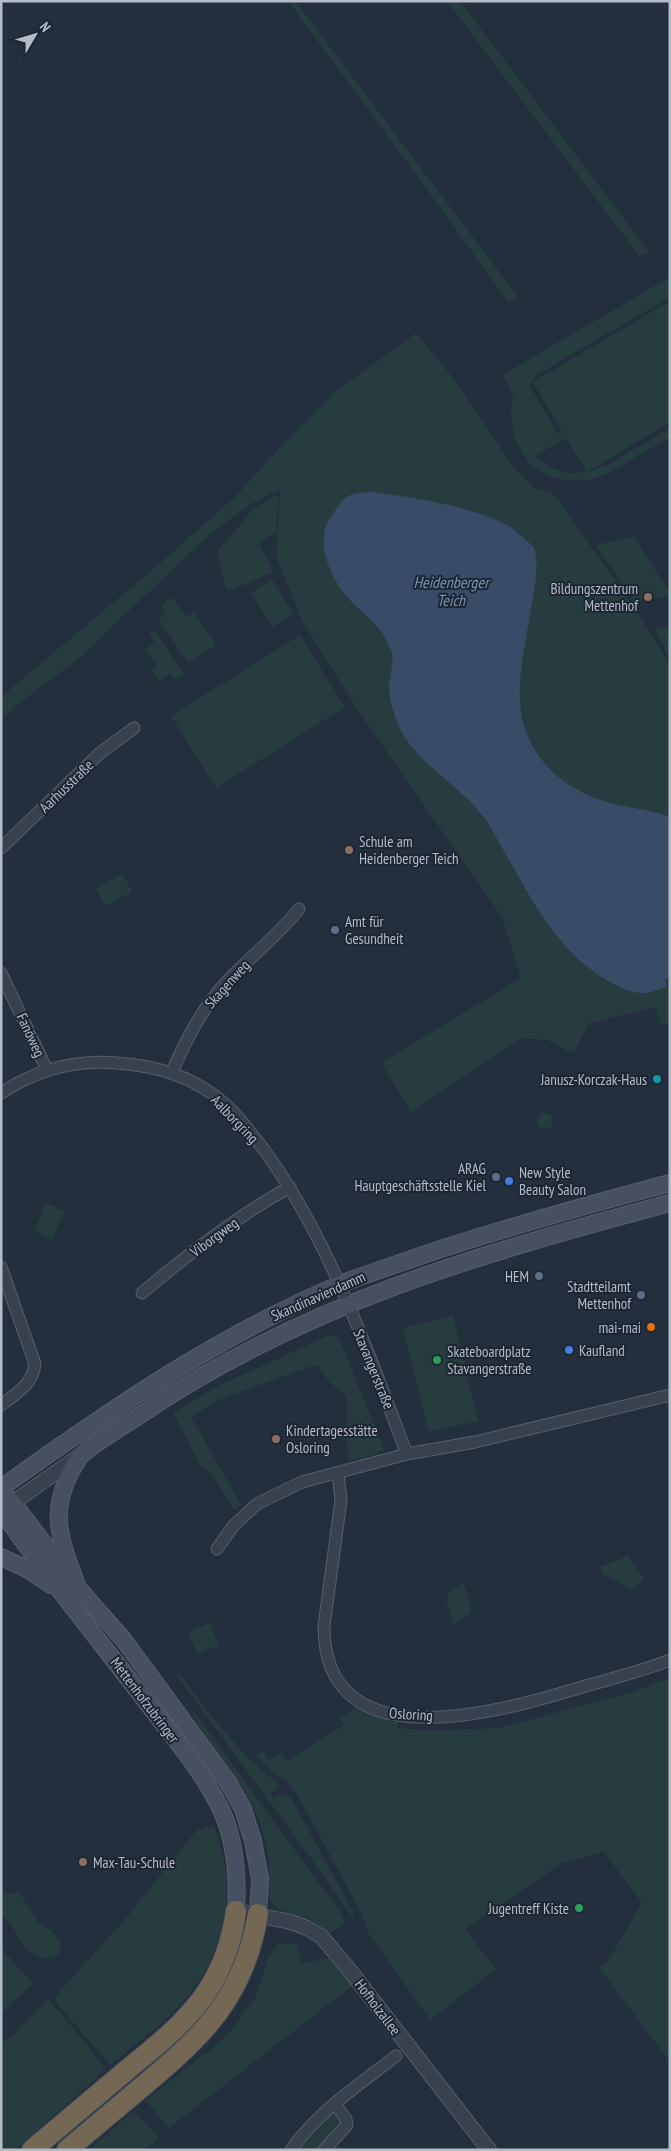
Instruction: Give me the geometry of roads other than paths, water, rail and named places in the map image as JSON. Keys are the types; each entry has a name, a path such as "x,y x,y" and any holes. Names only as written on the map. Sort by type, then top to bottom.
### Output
{"highway":[{"path":"32,2150 157,2045 196,2006 208,1990 222,1964 229,1944 236,1911"},
{"path":"67,2150 173,2061 213,2021 230,1996 250,1953 258,1914"}],"main road":[{"name":"Skandinaviendamm","path":"1,1488 129,1398 177,1367 256,1324 339,1285 499,1230 670,1183"},
{"name":"Skandinaviendamm","path":"72,1592 60,1538 58,1513 63,1488 80,1456 145,1411 210,1371 283,1332 348,1303 439,1269 670,1203"},
{"name":"Mettenhofzubringer","path":"4,1506 72,1592 214,1796 225,1820 233,1848 237,1873 236,1911"},
{"path":"1,1557 72,1592"},
{"name":"Mettenhofzubringer","path":"72,1592 123,1639 214,1760 232,1788 249,1825 256,1854 260,1879 258,1914"}],"street":[{"name":"Aarhusstraße","path":"1,848 106,748 134,728"},
{"name":"Skagenweg","path":"172,1072 193,1026 208,1004 230,979 280,932 299,909"},
{"name":"Fanöweg","path":"1,973 47,1070"},
{"name":"Aalborgring","path":"1,1093 23,1079 47,1070 74,1064 102,1062 148,1066 172,1072 212,1093 236,1114 290,1188 339,1285"},
{"name":"Viborgweg","path":"142,1293 174,1266 241,1217 290,1188"},
{"path":"1,1266 35,1364 32,1377 1,1405"},
{"name":"Stavangerstraße","path":"339,1285 348,1303 408,1454"},
{"path":"217,1549 239,1518 257,1504 302,1482 408,1454 475,1442 670,1395"},
{"name":"Skandinaviendamm","path":"4,1506 80,1456"},
{"name":"Osloring","path":"338,1473 341,1500 324,1626 324,1641 331,1669 336,1679 354,1699 364,1705 376,1710 407,1716 475,1714 540,1700 670,1660"},
{"name":"Hofholzallee","path":"236,1911 258,1914 307,1928 327,1943 489,2150"},
{"path":"291,2150 308,2126 396,2056"},
{"path":"324,2150 347,2125 346,2119 335,2104"}],"water":[{"name":"Heidenberger Teich","path":"371,492 440,503 475,512 507,525 534,547 536,577 520,680 521,715 525,730 532,745 551,770 577,790 602,801 670,817 670,976 665,980 667,987 645,993 630,991 606,980 575,955 561,941 538,910 482,815 423,759 404,737 396,720 390,696 389,682 392,660 387,640 376,625 343,592 332,574 325,554 324,534 327,524 337,508 348,496 356,493"}],"place":[{"name":"Bildungszentrum Mettenhof","path":"648,597"},
{"name":"Schule am Heidenberger Teich","path":"349,850"},
{"name":"Amt für Gesundheit","path":"335,930"},
{"name":"Janusz-Korczak-Haus","path":"657,1079"},
{"name":"ARAG Hauptgeschäftsstelle Kiel","path":"496,1177"},
{"name":"New Style Beauty Salon","path":"509,1181"},
{"name":"HEM","path":"539,1276"},
{"name":"Stadtteilamt Mettenhof","path":"641,1295"},
{"name":"mai-mai","path":"651,1327"},
{"name":"Kaufland","path":"569,1350"},
{"name":"Skateboardplatz Stavangerstraße","path":"437,1360"},
{"name":"Kindertagesstätte Osloring","path":"276,1439"},
{"name":"Max-Tau-Schule","path":"83,1862"},
{"name":"Jugentreff Kiste","path":"579,1908"}]}
